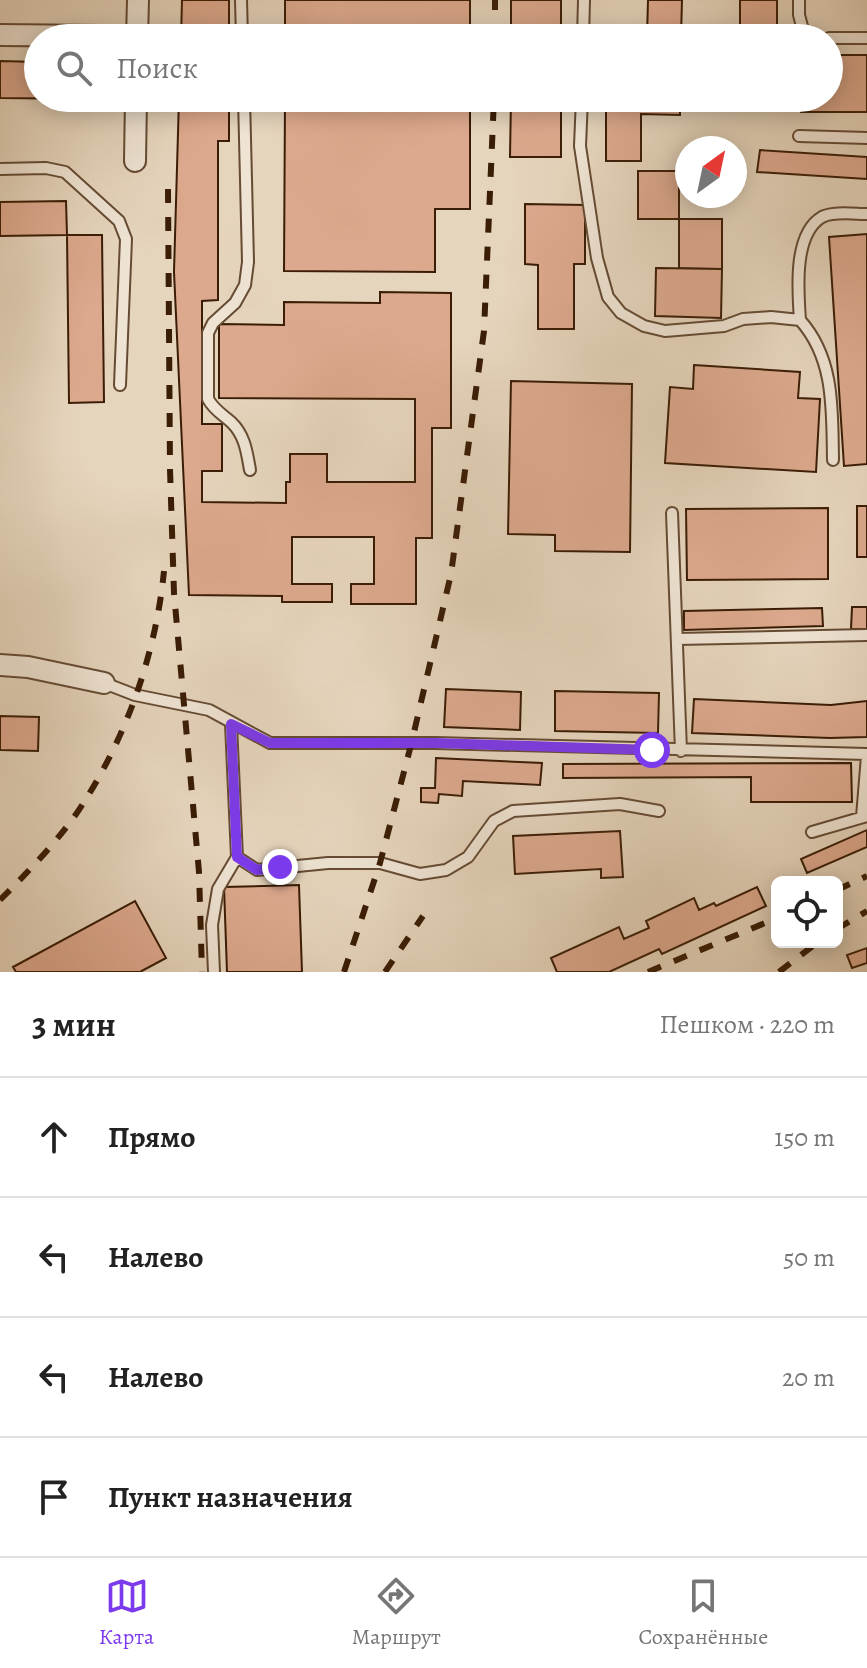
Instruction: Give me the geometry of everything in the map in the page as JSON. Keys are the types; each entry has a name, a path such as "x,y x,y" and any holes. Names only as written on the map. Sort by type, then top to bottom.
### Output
{"street":[{"path":"137,24 138,0"},
{"path":"0,35 24,35"},
{"path":"135,161 136,112"},
{"path":"0,665 28,667 104,683"}],"lane":[{"path":"241,0 242,24"},
{"path":"583,24 584,0"},
{"path":"799,0 801,24"},
{"path":"843,38 867,38"},
{"path":"244,112 248,262 241,294 213,323 208,333 208,399 213,408 234,425 246,446 250,470"},
{"path":"581,112 580,146 597,258 608,297 621,313 644,326 665,331 724,326 743,319 771,317 800,320"},
{"path":"799,136 867,138"},
{"path":"0,169 46,168 65,172 119,221 126,239 120,385"},
{"path":"833,460 830,380 813,335 800,320 800,254 812,226 824,216 867,214"},
{"path":"672,513 681,751"},
{"path":"677,639 867,635"},
{"path":"104,683 135,695 209,710 270,743 436,743 867,755 865,816 812,832"},
{"path":"214,972 212,925 218,889 237,857 231,724"},
{"path":"237,857 257,870 328,863 380,863 420,874 446,870 468,857 494,821 513,811 620,804 659,811"}],"building":[{"path":"182,0 229,0 229,24 181,24"},
{"path":"285,0 470,0 470,24 285,24"},
{"path":"511,0 561,0 561,24 511,24"},
{"path":"648,0 682,0 681,24 647,24"},
{"path":"740,0 777,0 777,24 740,24"},
{"path":"843,55 867,55 867,112 843,112"},
{"path":"0,61 24,62 24,98 0,98"},
{"path":"179,112 229,112 229,141 218,141 218,300 202,301 202,424 222,424 222,471 202,471 202,502 286,503 290,454 327,454 327,482 415,482 415,399 219,398 219,324 284,325 284,302 380,303 380,292 451,293 451,428 432,428 432,538 416,538 416,604 351,604 351,584 374,584 374,537 292,537 292,584 332,584 332,602 282,602 282,596 189,595 174,272"},
{"path":"285,112 470,112 470,209 435,209 435,272 284,271"},
{"path":"511,112 561,112 561,157 510,157"},
{"path":"606,112 680,112 680,115 641,114 641,161 606,161"},
{"path":"760,150 867,157 867,179 757,172"},
{"path":"638,171 675,171 675,208 679,208 679,219 638,219"},
{"path":"66,201 67,235 0,236 0,202"},
{"path":"525,204 585,205 585,264 574,264 574,329 538,329 538,265 525,264"},
{"path":"679,219 722,219 722,269 679,268"},
{"path":"867,234 867,464 844,466 829,237"},
{"path":"67,235 102,235 104,402 69,403"},
{"path":"656,268 722,269 721,318 655,316"},
{"path":"694,365 800,372 798,398 820,399 816,472 665,463 670,387 693,389"},
{"path":"511,381 632,384 630,552 555,551 555,535 508,534"},
{"path":"857,506 867,506 867,557 857,557"},
{"path":"828,508 828,579 687,580 686,509"},
{"path":"852,607 867,607 867,629 851,629"},
{"path":"822,608 823,626 684,630 684,611"},
{"path":"446,689 521,692 520,730 444,727"},
{"path":"555,691 659,693 658,733 555,731"},
{"path":"694,699 831,705 867,701 867,737 692,733"},
{"path":"0,716 39,717 38,751 0,750"},
{"path":"436,758 542,763 540,785 463,781 462,796 439,794 438,803 421,802 421,788 435,788"},
{"path":"851,763 852,802 751,802 751,777 563,778 563,764"},
{"path":"867,830 867,847 807,873 801,859"},
{"path":"620,831 623,877 601,878 601,869 515,874 513,836"},
{"path":"299,885 302,972 227,972 224,887"},
{"path":"757,887 766,906 662,954 659,949 609,972 557,972 551,958 619,927 624,939 649,928 646,921 694,898 699,910 714,903 716,906"},
{"path":"135,901 166,958 140,972 16,972 13,967"},
{"path":"867,948 867,963 852,968 847,955"}],"railway":[{"path":"495,0 495,24"},
{"path":"344,972 380,863 451,574 484,331 493,112"},
{"path":"168,189 174,593 199,872 202,972"},
{"path":"0,900 66,827 100,776 114,748 147,661 164,571"},
{"path":"843,887 867,876"},
{"path":"843,925 867,911"},
{"path":"385,972 423,916"},
{"path":"648,972 771,921"},
{"path":"779,972 810,948"}],"route":[{"path":"280,867 257,870 237,857 231,724 270,743 436,743 652,750"}]}
